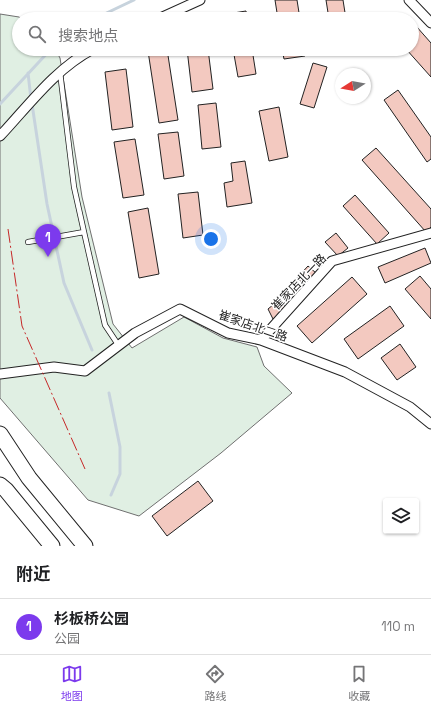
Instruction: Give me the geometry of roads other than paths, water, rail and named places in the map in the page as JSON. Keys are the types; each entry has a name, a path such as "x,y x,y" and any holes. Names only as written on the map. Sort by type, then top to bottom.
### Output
{"main road":[{"path":"0,434 28,478"},
{"path":"0,444 85,546"},
{"path":"2,486 52,546"}],"street":[{"path":"173,12 200,0"},
{"path":"409,0 431,23"},
{"path":"0,136 60,71 82,56"},
{"name":"崔家店北一路","path":"261,340 332,261 431,233"},
{"name":"崔家店北二路","path":"0,374 54,367 85,371 135,333 180,309 228,332 261,340 345,372 410,407 431,424"}],"lane":[{"path":"60,71 74,187 105,325 119,346"},
{"path":"28,242 84,232"}],"waterway":[{"path":"109,12 134,0"},
{"path":"0,104 45,56"},
{"path":"28,73 31,99"},
{"path":"32,104 47,204 64,283 92,350"},
{"path":"109,393 120,447 120,474 111,495"}],"place":[{"name":"杉板桥公园","path":"48,257"}]}
